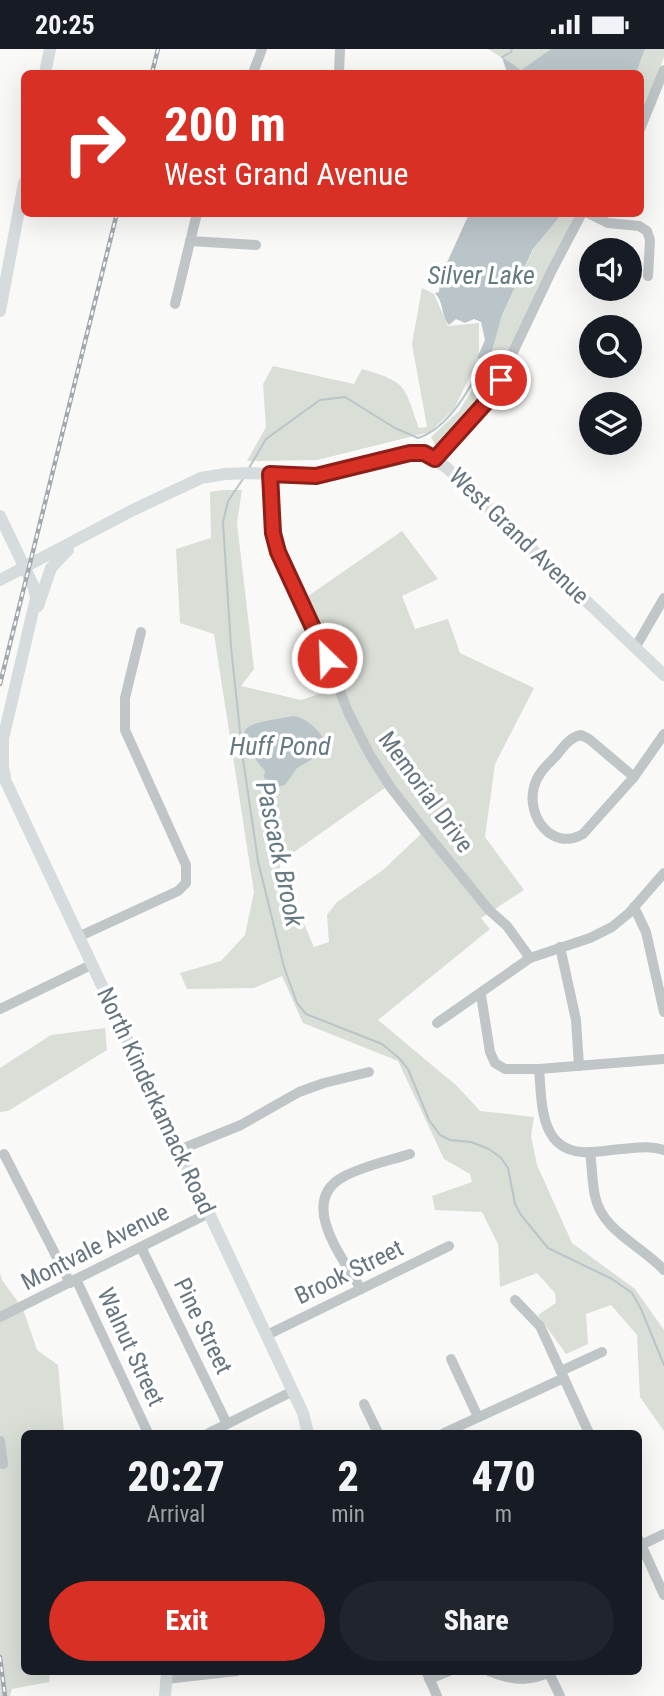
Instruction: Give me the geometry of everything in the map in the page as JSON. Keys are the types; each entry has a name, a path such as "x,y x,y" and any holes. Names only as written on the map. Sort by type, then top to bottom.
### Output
{"main road":[{"path":"46,70 50,49"},
{"path":"0,311 21,199"},
{"name":"West Grand Avenue","path":"0,580 201,478 251,473 316,476 410,453 424,453 447,468 664,675"},
{"path":"1,519 25,567 36,598 10,707 2,754 6,781"},
{"path":"31,619 37,610 51,568 78,539"},
{"path":"0,718 10,707"},
{"name":"North Kinderkamack Road","path":"0,769 267,1335 303,1413 307,1430"},
{"path":"165,1696 168,1675"}],"street":[{"path":"254,70 262,49"},
{"path":"339,70 340,49"},
{"path":"644,119 664,70"},
{"path":"175,304 196,217"},
{"path":"435,459 496,388 580,217"},
{"path":"596,217 608,223 639,226 647,231 650,240 648,276"},
{"path":"190,241 256,245"},
{"name":"Memorial Drive","path":"270,474 273,533 285,570 321,642 348,712 370,755 391,789 489,910 507,926 530,958"},
{"path":"635,648 664,598"},
{"path":"78,937 178,891 187,877 186,865 125,730 125,698 141,632"},
{"path":"634,777 585,737 572,738 535,782 532,797 541,825 556,838 576,837 614,802 634,777 664,734"},
{"path":"437,1023 481,995 530,958 604,932 621,921 664,873"},
{"path":"635,907 646,932 664,1012"},
{"path":"560,947 576,1020 579,1066"},
{"path":"0,1009 91,965"},
{"path":"481,995 490,1052 495,1063 511,1071 664,1059"},
{"path":"539,1069 543,1115 552,1136 573,1151 590,1152 648,1146 664,1150"},
{"path":"179,1150 241,1125 299,1092 369,1072"},
{"path":"590,1152 595,1195 602,1214 614,1228 664,1270"},
{"name":"Walnut Street","path":"4,1154 73,1281 147,1430"},
{"path":"361,1289 328,1232 323,1215 324,1199 341,1177 410,1154"},
{"name":"Montvale Avenue","path":"0,1317 209,1213"},
{"name":"Brook Street","path":"267,1335 449,1246"},
{"name":"Pine Street","path":"142,1247 227,1424"},
{"path":"515,1300 540,1326 588,1430"},
{"path":"450,1430 602,1352"},
{"path":"451,1359 478,1417"},
{"path":"215,1430 293,1391"},
{"path":"364,1403 377,1430"},
{"path":"303,1413 314,1430"},
{"path":"0,1441 4,1464"},
{"path":"642,1541 664,1534"},
{"path":"642,1546 664,1595"},
{"path":"427,1675 437,1696"},
{"path":"499,1675 522,1681 541,1675"},
{"path":"552,1675 560,1696"}],"shaded area":[{"path":"488,49 551,49 521,70"},
{"path":"645,49 664,49 664,57 644,111 644,70 637,70"},
{"path":"560,217 576,217 497,381 444,443 435,445 431,437 459,411 489,362 502,315 534,248"},
{"path":"422,288 434,294 448,326 479,323 479,358 454,409 430,432 317,460 247,461 266,427 263,384 273,366 354,384 362,369 388,378 402,387 419,428 427,427 412,344"},
{"path":"242,490 237,523 254,669 241,686 301,700 340,687 301,601 402,531 438,579 402,596 415,629 448,619 460,653 534,688 495,764 485,837 524,890 481,918 490,929 378,1020 457,1086 480,1111 534,1117 531,1136 537,1165 572,1243 635,1289 664,1330 664,1431 640,1397 637,1335 611,1305 586,1314 588,1344 566,1354 538,1315 556,1303 555,1293 537,1273 500,1287 498,1244 482,1212 435,1210 432,1196 472,1182 470,1174 444,1159 398,1061 303,1023 282,976 254,988 187,989 180,973 221,961 245,935 254,892 214,634 180,623 176,549 211,538 210,492","holes":["389,785 421,834 383,870 337,902 327,915 329,942 314,947 304,924 279,893 280,862"]},
{"path":"105,1028 107,1050 8,1111 0,1112 0,1068 51,1035"},
{"path":"0,1273 23,1309 37,1350 58,1365 64,1430 21,1430 21,1675 50,1675 49,1682 12,1689 10,1696 0,1696"}],"water":[{"path":"551,49 645,49 637,70 521,70"},
{"path":"502,57 521,70 506,70"},
{"name":"Silver Lake","path":"468,217 560,217 533,249 502,315 489,362 477,358 485,340 481,322 474,319 465,323 456,319 449,325 444,317 435,293 439,292 440,278"},
{"name":"Huff Pond","path":"293,716 316,728 326,751 297,768 285,785 276,787 264,778 265,771 246,743 244,734 253,724"}],"waterway":[{"path":"502,57 512,49"},
{"name":"Pascack Brook","path":"249,468 266,439 320,400 345,397 395,428 418,438 429,433 458,405 484,358"},
{"name":"Pascack Brook","path":"243,479 228,501 223,522 231,647 243,759 258,861 284,967 297,1003 306,1014 382,1044 408,1069 429,1120 440,1135 450,1140 471,1142 489,1149 501,1158 508,1168 515,1204 521,1215 548,1248 612,1279 632,1293 664,1365"}],"railway":[{"path":"153,70 158,49"},
{"path":"0,684 116,217"},
{"path":"0,1657 5,1696"}],"route":[{"path":"327,658 278,552 273,533 270,474 326,475 418,452 435,459 488,400 501,380"}]}
